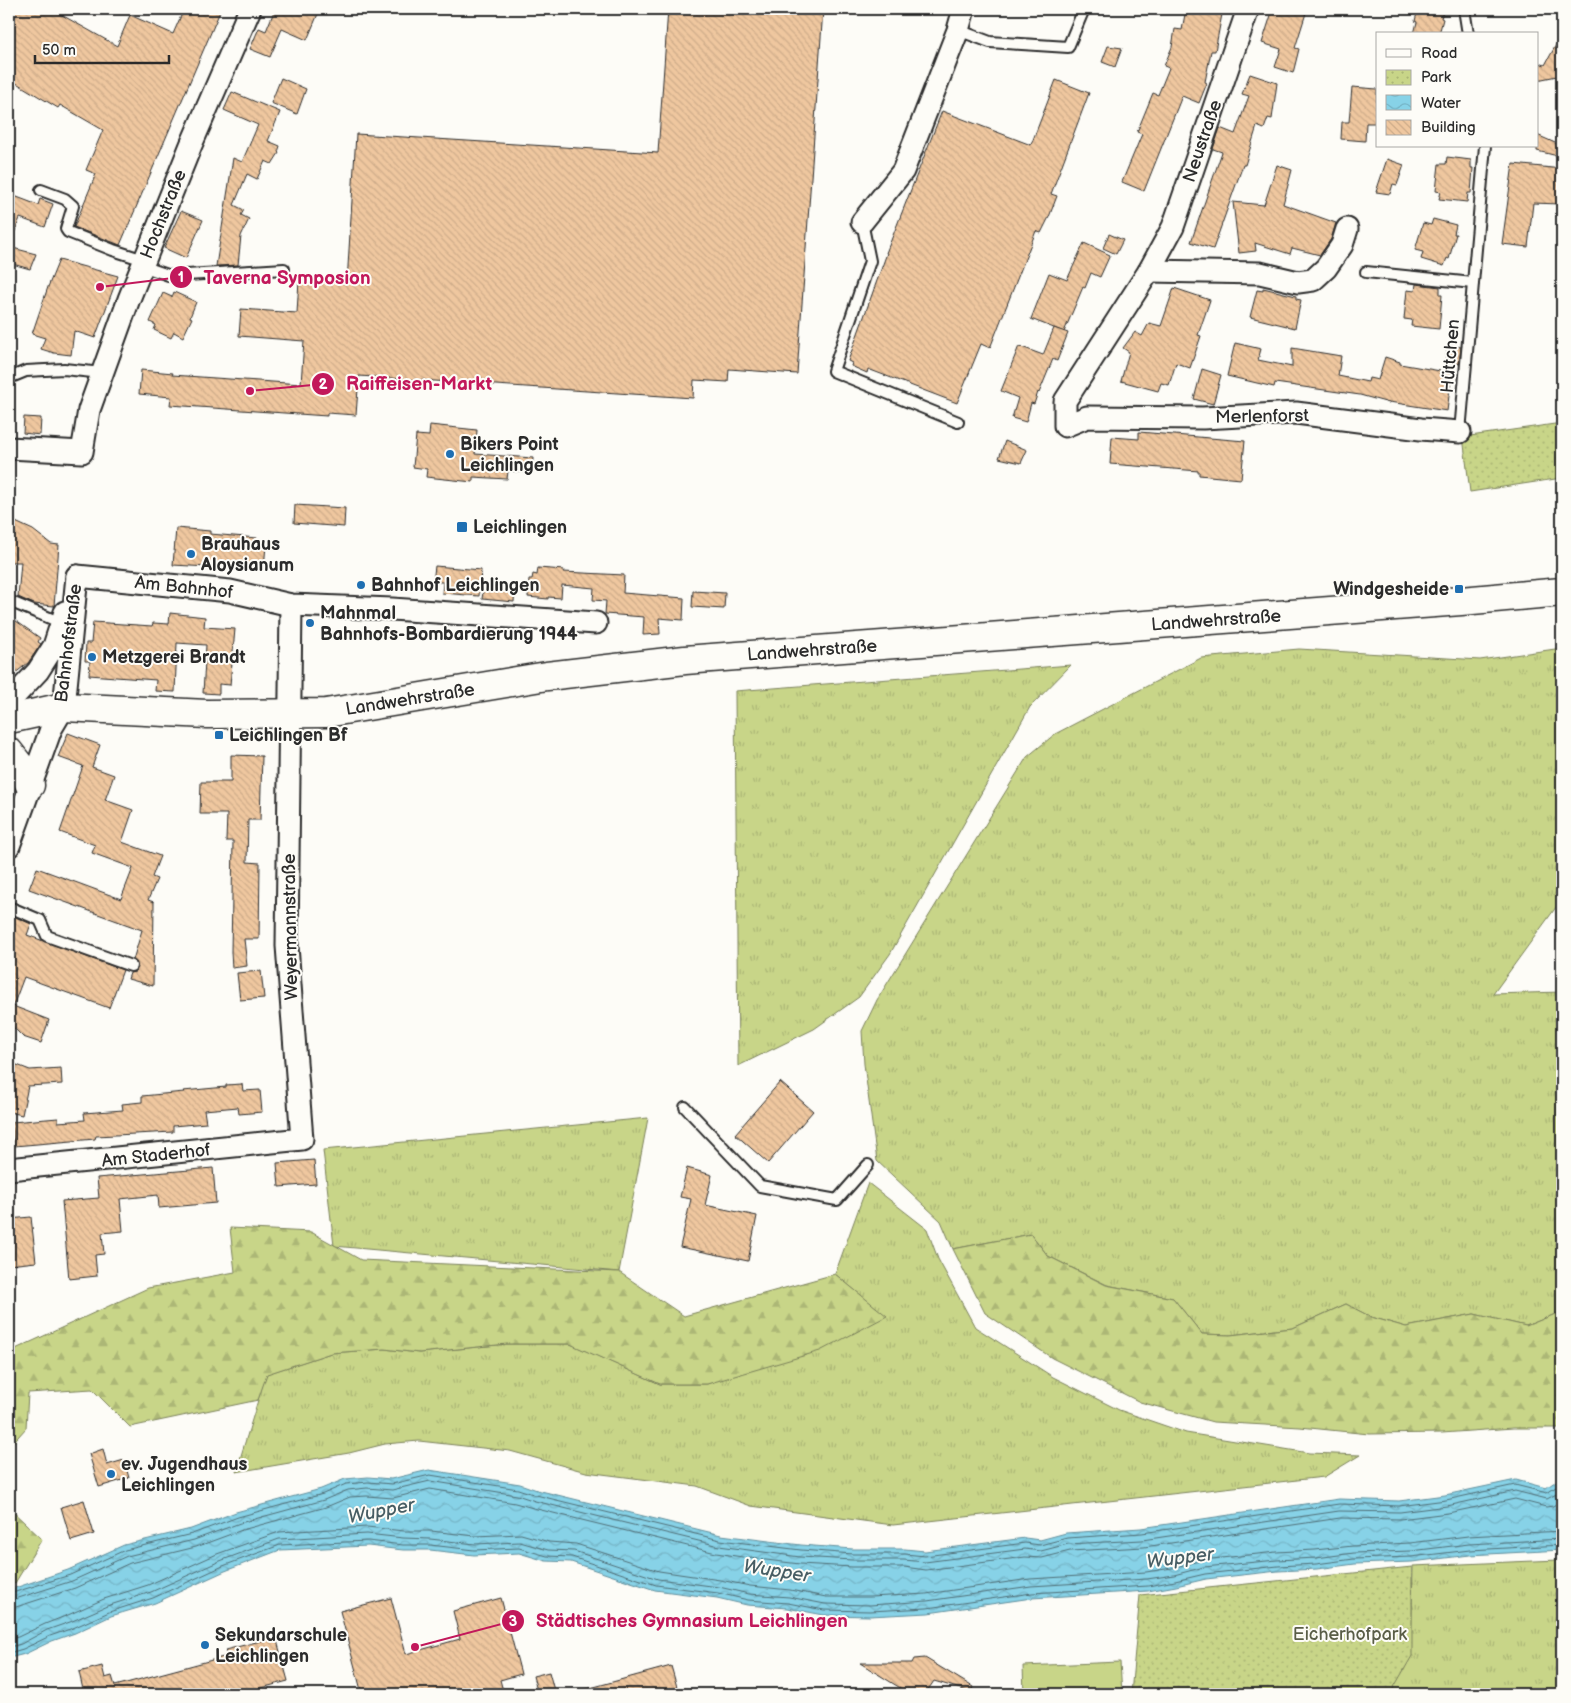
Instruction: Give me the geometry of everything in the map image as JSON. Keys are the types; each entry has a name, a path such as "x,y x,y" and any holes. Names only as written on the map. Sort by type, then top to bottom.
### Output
{"main road":[{"name":"Landwehrstraße","path":"64,707 207,714 326,713 547,676 685,660 1453,602 1562,592"},
{"name":"Bahnhofstraße","path":"9,719 64,707"},
{"path":"9,752 20,766 30,785"}],"street":[{"name":"Hochstraße","path":"9,448 82,452 89,410 143,263 191,145 250,9"},
{"path":"862,222 903,171 958,30 964,9"},
{"name":"Neustraße","path":"1065,426 1065,401 1149,271 1173,227 1248,9"},
{"path":"1149,271 1260,273 1298,282 1312,280 1326,268 1337,253 1342,245 1347,229"},
{"name":"Merlenforst","path":"1065,426 1087,418 1203,418 1296,413 1421,429 1460,432"},
{"name":"Am Bahnhof","path":"77,576 230,591 291,605 392,609 596,623"},
{"name":"Bahnhofstraße","path":"64,707 67,624 77,576"},
{"path":"289,714 291,605"},
{"name":"Bahnhofstraße","path":"9,702 38,671 67,624"},
{"path":"9,846 51,729 64,707"},
{"name":"Weyermannstraße","path":"289,714 287,946 302,1139"},
{"name":"Am Staderhof","path":"9,1169 302,1139"}],"lane":[{"path":"958,30 990,42 1068,47 1084,9"},
{"path":"1464,9 1468,32"},
{"name":"Hüttchen","path":"1460,432 1485,148"},
{"path":"41,190 65,199 73,206 66,229 68,232 171,276 284,269"},
{"path":"862,222 870,261 833,371 958,422"},
{"path":"1366,272 1473,283"},
{"path":"9,378 26,371 64,369 102,373"},
{"path":"9,601 67,624"},
{"path":"9,907 40,920 47,936 131,966"},
{"path":"685,1107 760,1186 837,1200 868,1165"}],"green space":[{"path":"1562,423 1562,478 1470,492 1463,437"},
{"path":"1562,648 1562,899 1493,994 1562,992 1562,1307 1558,1313 1526,1326 1474,1314 1406,1327 1371,1317 1346,1304 1293,1328 1230,1335 1202,1334 1173,1298 1107,1285 1048,1256 1031,1234 953,1249 941,1221 877,1161 864,1064 862,1031 877,1000 1027,757 1055,734 1201,658 1299,649 1480,660"},
{"path":"1071,665 1030,707 890,954 859,997 814,1029 738,1066 735,691"},
{"path":"648,1118 619,1272 334,1246 323,1150"},
{"path":"868,1183 927,1229 938,1259 975,1327 1053,1377 1119,1410 1186,1433 1309,1453 1360,1455 1324,1477 893,1525 751,1506 697,1486 586,1472 510,1451 419,1441 385,1444 349,1453 236,1472 266,1374 331,1353 384,1349 419,1353 507,1344 571,1344 660,1384 707,1384 886,1316 835,1274"},
{"path":"230,1228 311,1232 361,1260 619,1272 684,1316 835,1274 887,1316 820,1351 707,1384 660,1384 570,1344 507,1344 419,1353 384,1349 331,1353 267,1374 258,1400 130,1427 92,1389 28,1393 26,1428 9,1447 9,1352 148,1288 235,1272"},
{"path":"1031,1234 1048,1256 1106,1285 1173,1298 1202,1334 1230,1335 1293,1328 1346,1304 1371,1317 1406,1327 1474,1314 1526,1326 1558,1313 1562,1307 1562,1428 1513,1428 1442,1433 1369,1434 1300,1427 1213,1422 1140,1402 1052,1358 985,1313 953,1249"},
{"path":"9,1508 42,1539 15,1583 9,1585"},
{"path":"1562,1551 1562,1694 1389,1694 1411,1655 1413,1566 1559,1560"},
{"name":"Eicherhofpark","path":"1412,1567 1412,1656 1390,1694 1131,1694 1140,1595"},
{"path":"1120,1662 1122,1694 1024,1694 1023,1666"}],"water":[{"name":"Wupper","path":"429,1470 520,1484 537,1490 721,1535 801,1545 925,1551 1025,1538 1040,1540 1066,1533 1141,1528 1339,1499 1399,1501 1445,1495 1516,1480 1546,1488 1562,1477 1562,1550 1470,1555 1412,1562 1355,1564 1317,1569 1278,1571 1206,1579 1148,1591 1032,1598 928,1613 870,1616 824,1615 787,1608 747,1605 717,1598 655,1590 571,1562 546,1561 519,1553 474,1555 368,1546 280,1550 225,1571 155,1603 111,1616 25,1654 9,1658 9,1590 68,1570 124,1545 191,1529 236,1512 321,1489 345,1479 368,1477 391,1479"}],"building":[{"path":"9,9 51,9 117,46 130,15 173,34 184,9 221,9 120,245 74,227 96,174 86,170 103,130 60,105 58,108 18,84 9,82"},
{"path":"275,9 320,9 307,40 282,29 270,57 250,49 259,28 266,31"},
{"path":"668,9 823,9 797,374 729,369 728,382 694,380 693,398 359,376 356,415 327,413 327,416 170,405 171,397 139,394 141,370 173,373 172,375 301,384 304,341 239,336 241,309 297,313 299,280 347,283 356,134 658,153"},
{"path":"1186,9 1223,9 1215,51 1211,51 1205,82 1207,83 1199,103 1182,96 1144,191 1122,182 1142,134 1137,132 1153,93 1158,95 1169,68 1164,66 1172,47 1175,29 1182,30"},
{"path":"1273,9 1294,9 1306,13 1295,48 1299,49 1293,73 1275,67 1281,49 1262,43"},
{"path":"1418,9 1444,9 1440,32 1414,32 1417,22 1415,21"},
{"path":"1562,34 1562,75 1538,80 1538,62 1545,65"},
{"path":"1108,46 1122,48 1115,67 1102,62"},
{"path":"1250,74 1277,83 1272,119 1268,118 1264,129 1257,126 1245,165 1243,165 1213,249 1191,242 1222,152 1213,149 1220,128 1235,134 1249,96 1242,94"},
{"path":"281,78 306,89 297,114 271,103"},
{"path":"1056,80 1089,93 1051,194 1057,196 1049,217 1041,233 1036,231 990,348 981,344 957,403 868,369 867,373 851,366 852,363 848,361 886,253 942,111 1031,145"},
{"path":"1352,87 1376,89 1376,123 1366,123 1365,141 1341,139 1342,122 1349,122"},
{"path":"232,92 280,112 268,141 280,146 279,153 272,164 265,161 257,179 247,174 234,205 244,210 241,215 249,219 241,236 238,265 216,266 233,158 242,162 258,125 224,110"},
{"path":"1538,135 1562,146 1562,157 1537,151"},
{"path":"1447,157 1471,160 1471,168 1473,168 1471,193 1468,193 1467,202 1439,199 1441,192 1436,191 1439,164 1446,164"},
{"path":"1387,159 1404,165 1397,185 1393,184 1390,194 1376,192"},
{"path":"1513,164 1562,169 1560,204 1533,203 1528,247 1502,244"},
{"path":"1277,165 1292,170 1283,204 1336,223 1331,239 1320,255 1292,248 1290,254 1255,243 1256,251 1239,253 1233,202 1264,205"},
{"path":"9,194 38,205 40,199 53,204 45,227 20,218 10,244"},
{"path":"181,211 203,220 186,258 164,248"},
{"path":"1433,219 1456,225 1454,234 1456,234 1449,259 1447,258 1444,266 1421,259 1423,252 1415,250 1423,223 1431,225"},
{"path":"1109,234 1123,240 1116,254 1103,248"},
{"path":"1084,243 1110,255 1100,277 1091,273 1064,332 1031,319 1049,273 1067,280"},
{"path":"9,247 36,254 30,269 9,263"},
{"path":"59,260 118,276 95,338 74,331 71,355 41,349 45,338 32,334"},
{"path":"1416,284 1440,287 1440,295 1442,295 1439,329 1411,326 1412,320 1404,319 1407,290 1415,291"},
{"path":"1174,288 1210,300 1198,335 1201,336 1190,368 1176,363 1169,385 1161,383 1158,391 1121,381 1129,352 1123,348 1135,332 1142,336 1149,323 1161,326"},
{"path":"1263,288 1296,296 1296,299 1301,300 1295,328 1250,317 1257,290 1263,291"},
{"path":"174,292 196,302 190,317 192,318 183,337 174,332 171,338 154,330 156,325 150,322 163,293 172,297"},
{"path":"1054,328 1068,333 1057,361 1053,359 1034,404 1031,403 1026,422 1012,418 1018,398 1001,391 1019,346 1043,355"},
{"path":"1235,343 1261,349 1258,360 1292,367 1292,348 1341,356 1338,376 1368,382 1369,378 1378,380 1385,357 1400,362 1400,364 1452,373 1447,411 1389,403 1360,395 1275,383 1274,387 1227,376"},
{"path":"1448,345 1461,347 1459,364 1445,362"},
{"path":"1202,369 1221,375 1213,404 1194,399"},
{"path":"24,417 41,418 40,435 23,433"},
{"path":"430,425 477,430 475,454 533,458 532,473 508,471 507,479 473,477 473,482 426,477 427,469 413,467 416,435 429,436"},
{"path":"1139,432 1245,441 1241,479 1199,475 1199,471 1110,464 1112,437 1139,439"},
{"path":"1005,441 1027,450 1021,463 999,458"},
{"path":"295,505 345,508 344,527 294,523"},
{"path":"9,519 33,530 51,544 59,545 54,606 34,604 18,597 21,562 9,562"},
{"path":"176,528 210,531 210,534 257,538 266,545 264,568 208,564 208,567 173,565"},
{"path":"435,566 481,570 479,596 442,593 443,582 433,582"},
{"path":"538,568 564,570 563,572 624,575 623,593 684,598 683,620 659,618 660,634 643,635 644,617 605,614 606,601 593,600 594,588 562,585 561,598 528,597 529,579 532,579 533,574 537,575"},
{"path":"484,584 515,587 514,602 482,599"},
{"path":"693,591 725,593 724,609 692,607"},
{"path":"170,613 205,617 204,627 235,629 230,685 219,684 219,694 203,693 206,645 177,643 175,692 155,691 156,680 89,675 90,661 85,661 86,643 91,643 93,622 152,626 153,623 169,624"},
{"path":"9,616 40,638 38,642 41,644 28,663 9,678"},
{"path":"68,733 100,745 92,767 114,775 105,800 133,810 122,842 160,856 152,877 157,879 148,900 154,902 153,986 128,979 130,973 135,972 138,968 133,960 142,930 29,889 37,868 121,899 133,868 92,853 95,845 60,832 83,766 58,757"},
{"path":"231,755 262,756 260,820 248,820 247,862 260,863 259,939 244,939 247,966 232,968 233,841 226,841 227,814 200,814 201,782 231,782"},
{"path":"9,914 31,924 27,935 123,970 109,1008 24,977 13,1006 49,1020 41,1043 23,1037 9,1023"},
{"path":"261,971 264,998 240,1000 237,973"},
{"path":"9,1062 30,1070 61,1068 62,1084 28,1086 22,1115 9,1112"},
{"path":"780,1082 813,1111 768,1163 735,1134"},
{"path":"242,1084 243,1091 260,1090 262,1112 239,1114 238,1107 204,1110 206,1123 173,1126 173,1132 96,1136 95,1139 14,1146 12,1122 58,1118 58,1122 85,1120 84,1113 123,1110 122,1104 142,1102 142,1096"},
{"path":"314,1160 316,1184 279,1187 277,1163"},
{"path":"213,1168 216,1203 159,1208 158,1195 120,1199 123,1231 102,1233 104,1254 95,1255 97,1276 69,1279 62,1201 99,1198 97,1178"},
{"path":"687,1168 712,1175 705,1205 757,1216 748,1261 680,1247 691,1199 680,1197"},
{"path":"31,1217 36,1262 9,1265 9,1219"},
{"name":"ev. Jugendhaus Leichlingen","path":"103,1449 107,1465 124,1460 129,1478 99,1487 89,1454"},
{"path":"84,1500 94,1534 71,1541 61,1507"},
{"path":"391,1598 406,1654 460,1639 453,1611 501,1598 521,1674 500,1680 504,1694 362,1694 340,1611"},
{"name":"Sekundarschule Leichlingen","path":"276,1637 288,1681 238,1694 84,1694 79,1672 102,1666 105,1678 112,1676 115,1686 227,1656 225,1650"},
{"path":"925,1658 973,1687 971,1692 934,1681 925,1694 910,1694 860,1663 912,1663 914,1659"},
{"path":"671,1666 679,1694 583,1694 583,1690"},
{"path":"549,1672 555,1694 538,1694 533,1676"}],"place":[{"name":"Taverna Symposion","path":"100,287"},
{"name":"Raiffeisen-Markt","path":"250,391"},
{"name":"Bikers Point Leichlingen","path":"450,454"},
{"name":"Leichlingen","path":"462,527"},
{"name":"Brauhaus Aloysianum","path":"191,554"},
{"name":"Bahnhof Leichlingen","path":"361,585"},
{"name":"Windgesheide","path":"1459,589"},
{"name":"Mahnmal Bahnhofs-Bombardierung 1944","path":"310,623"},
{"name":"Metzgerei Brandt","path":"92,657"},
{"name":"Leichlingen Bf","path":"219,735"},
{"name":"ev. Jugendhaus Leichlingen","path":"111,1474"},
{"name":"Sekundarschule Leichlingen","path":"205,1645"},
{"name":"Städtisches Gymnasium Leichlingen","path":"415,1647"}]}
